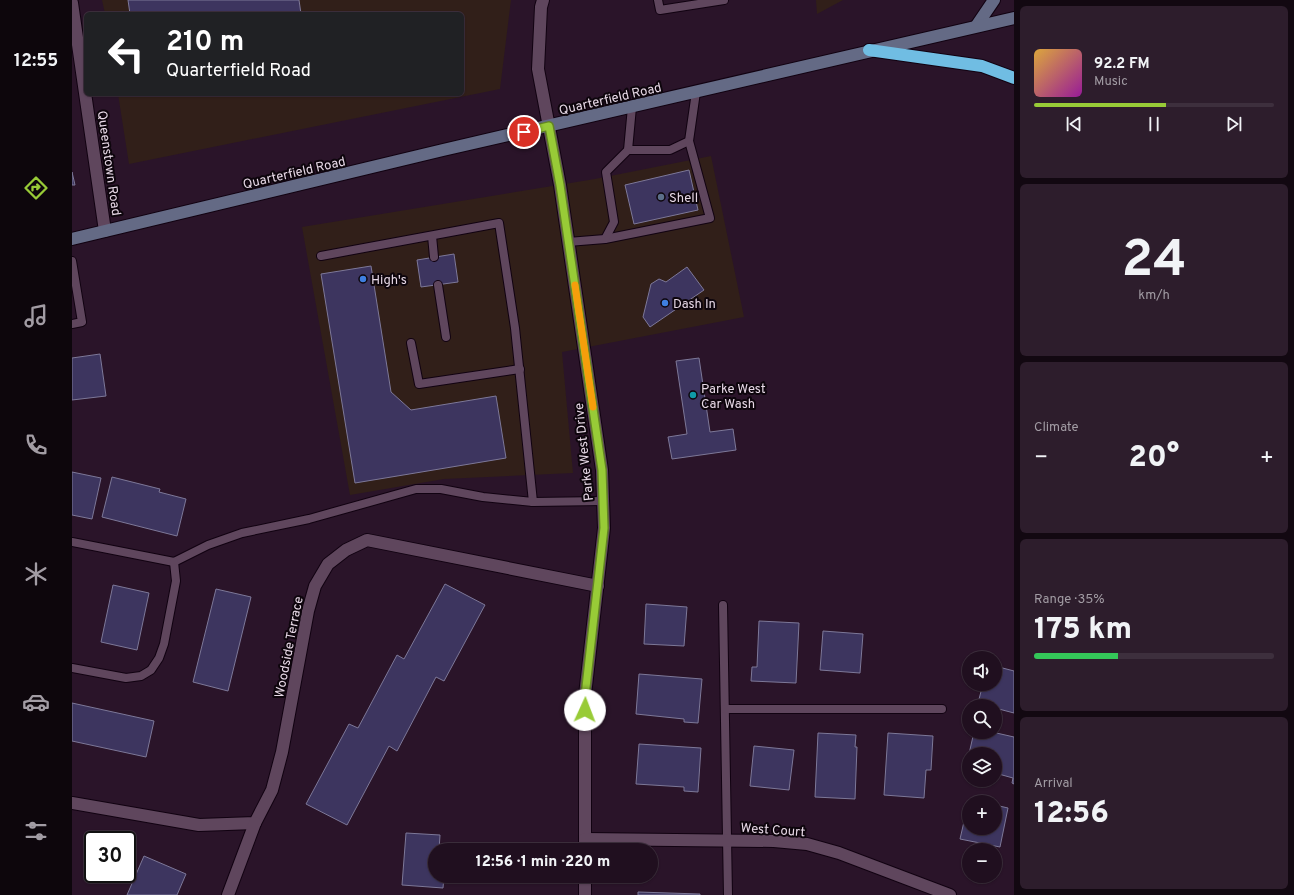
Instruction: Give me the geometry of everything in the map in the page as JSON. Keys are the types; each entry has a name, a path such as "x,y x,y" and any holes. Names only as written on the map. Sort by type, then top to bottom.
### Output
{"highway":[{"path":"869,50 982,66 1014,78"}],"main road":[{"path":"977,25 994,0"},
{"name":"Quarterfield Road","path":"72,239 869,50 1014,18"}],"street":[{"name":"Parke West Drive","path":"543,0 540,7 538,69 568,242 602,470 604,528 585,696 585,843"},
{"name":"Queenstown Road","path":"72,4 84,84"},
{"name":"Queenstown Road","path":"86,96 106,231"},
{"name":"Woodside Terrace","path":"228,895 255,823 272,790 282,752 308,611 315,586 328,564 346,550 367,540 598,586"},
{"path":"72,803 199,825 255,823"},
{"name":"West Court","path":"642,843 727,840 774,841 814,846 840,853 950,895"},
{"path":"585,883 585,895"}],"lane":[{"path":"658,0 660,10 724,0"},
{"path":"568,242 605,239 710,218 689,141 696,92"},
{"path":"605,239 614,222 606,172 628,150 632,107"},
{"path":"628,150 670,150 689,141"},
{"path":"321,256 499,223 520,369 533,502"},
{"path":"432,236 434,257"},
{"path":"72,261 82,322 72,324"},
{"path":"438,285 446,337"},
{"path":"411,343 419,384 520,369"},
{"path":"72,542 174,562 208,545 242,533 309,519 416,489 441,489 483,497 533,502 603,501"},
{"path":"72,668 126,678 141,676 151,670 164,644 176,581 174,562"},
{"path":"723,605 728,895"},
{"path":"725,709 942,709"}],"shaded area":[{"path":"102,0 511,0 500,89 129,164 118,96 464,96 464,12 105,12"},
{"path":"816,0 843,0 817,14"},
{"path":"711,156 744,317 562,352 573,473 444,479 350,495 302,227 595,179"}],"building":[{"path":"128,0 299,0 301,12 130,12"},
{"name":"Shell","path":"689,170 698,210 634,224 625,185"},
{"path":"72,172 75,185 72,185"},
{"name":"High's","path":"454,254 458,282 421,287 417,260"},
{"path":"371,266 391,392 411,410 496,396 506,458 355,483 321,274"},
{"name":"Dash In","path":"687,267 704,290 650,327 643,317 651,284 659,279 666,282"},
{"path":"100,354 106,396 72,400 72,358"},
{"name":"Parke West Car Wash","path":"699,358 710,432 733,429 736,450 672,459 668,437 687,434 676,361"},
{"path":"72,472 101,478 92,519 72,515"},
{"path":"112,477 160,489 159,492 186,499 177,536 102,517"},
{"path":"445,584 485,605 444,681 436,677 397,751 389,746 347,825 306,804 349,724 358,728 397,655 404,659"},
{"path":"113,585 149,593 137,650 101,642"},
{"path":"216,589 251,597 228,691 193,682"},
{"path":"646,604 687,607 684,646 644,644"},
{"path":"759,621 799,623 796,683 751,681 752,667 757,667"},
{"path":"823,631 863,634 860,673 820,670"},
{"path":"1002,668 1014,671 1014,713 1002,710 1002,699 979,699 981,691 1002,691"},
{"path":"639,674 702,679 698,723 684,722 684,719 636,714"},
{"path":"72,703 154,721 146,757 72,741"},
{"path":"818,733 856,735 855,799 815,797"},
{"path":"888,733 933,736 931,770 926,770 924,798 884,795"},
{"path":"1002,734 1014,737 1014,784 1012,783 1013,778 1002,775 1002,747 971,747 972,739 1002,739"},
{"path":"639,744 701,748 698,792 684,791 684,787 636,784"},
{"path":"754,746 794,750 789,790 750,786"},
{"path":"1002,807 1008,808 1001,843 980,843 960,839 962,830 962,835 1002,835"},
{"path":"406,833 440,835 439,843 428,843 428,883 443,883 443,888 402,885"},
{"path":"144,856 186,874 177,895 127,895 132,883 136,883 136,874"},
{"path":"638,892 700,894 700,895 638,895"}],"slow traffic":[{"path":"575,285 593,407"}],"place":[{"name":"Shell","path":"661,197"},
{"name":"High's","path":"363,279"},
{"name":"Dash In","path":"665,303"},
{"name":"Parke West Car Wash","path":"693,395"}],"route":[{"path":"524,132 549,126 560,185 602,470 604,528 590,648 585,710"}]}
